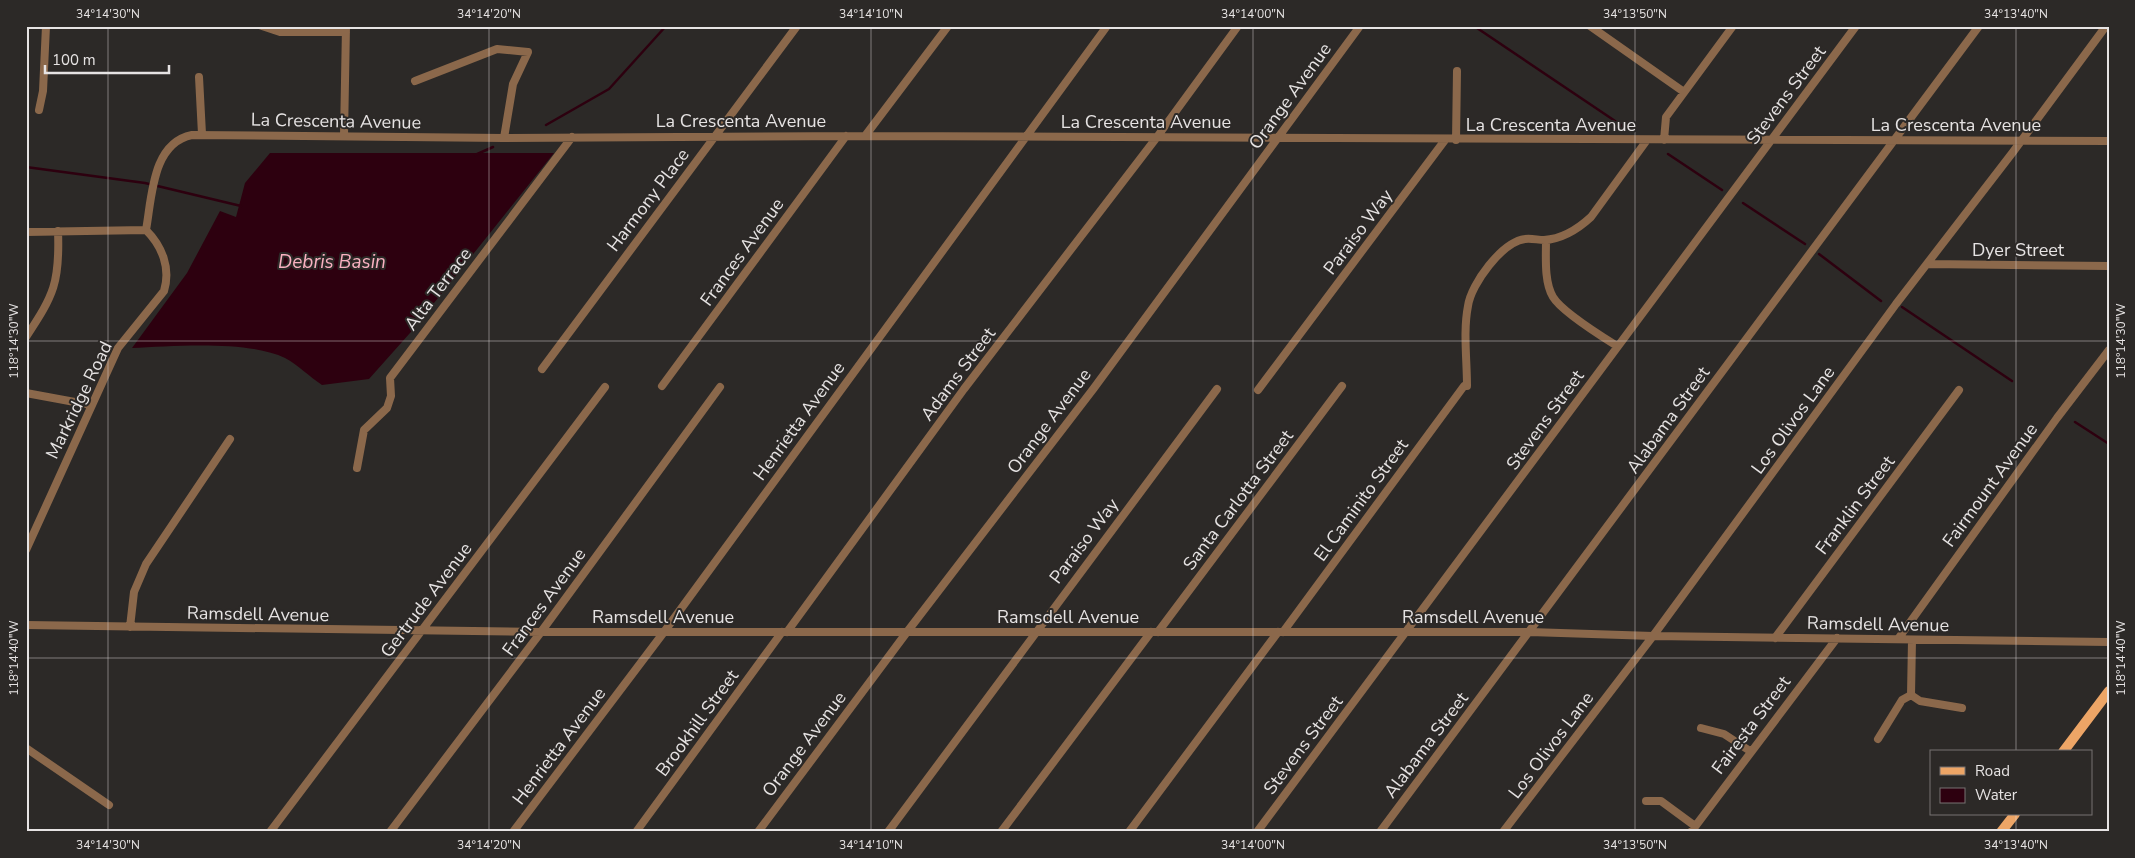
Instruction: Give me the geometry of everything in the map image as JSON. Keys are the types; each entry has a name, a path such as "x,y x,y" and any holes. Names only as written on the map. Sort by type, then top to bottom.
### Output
{"main road":[{"path":"2065,750 2109,691"},
{"path":"2002,832 2014,816"}],"street":[{"path":"39,110 43,91 46,26"},
{"path":"262,26 280,32 346,29 344,136"},
{"name":"Harmony Place","path":"542,369 797,26"},
{"path":"865,136 948,26"},
{"name":"Henrietta Avenue","path":"513,832 664,632 1107,26"},
{"path":"1157,137 1238,26"},
{"name":"Orange Avenue","path":"758,832 907,632 1094,388 1360,26"},
{"path":"1590,26 1684,92"},
{"path":"1664,140 1666,117 1733,26"},
{"name":"Stevens Street","path":"1257,832 1856,26"},
{"name":"Alabama Street","path":"1380,832 1979,26"},
{"name":"Los Olivos Lane","path":"1503,832 1653,636 1896,304 2022,140 2106,26"},
{"path":"415,81 497,49 528,52 513,84 504,138"},
{"path":"1456,140 1457,71"},
{"path":"199,77 202,134"},
{"name":"La Crescenta Avenue","path":"146,230 155,179 164,155 175,142 183,137 202,134 504,138 865,136 1279,137 1445,140 2109,141"},
{"name":"Frances Avenue","path":"662,386 846,136"},
{"name":"Alta Terrace","path":"357,468 364,430 387,408 391,396 390,378 572,137"},
{"name":"Adams Street","path":"784,632 964,389 1157,137"},
{"name":"Paraiso Way","path":"1258,390 1445,140"},
{"name":"El Caminito Street","path":"1129,832 1465,386 1468,306 1471,292 1496,256 1514,243 1525,239 1546,240 1571,232 1591,217 1647,140"},
{"path":"26,232 146,230"},
{"name":"Markridge Road","path":"26,550 118,348 164,291 166,281 164,256 146,230"},
{"path":"26,337 46,307 57,280 58,231"},
{"path":"1546,240 1547,270 1552,296 1561,306 1617,346"},
{"name":"Dyer Street","path":"1928,264 2109,266"},
{"name":"Fairmount Avenue","path":"1898,639 2056,418 2109,350"},
{"name":"Santa Carlotta Street","path":"1001,832 1342,386"},
{"name":"Gertrude Avenue","path":"270,832 605,387"},
{"name":"Frances Avenue","path":"390,832 541,632 720,387"},
{"name":"Paraiso Way","path":"888,832 1217,389"},
{"name":"Franklin Street","path":"1775,638 1959,390"},
{"path":"26,393 91,405"},
{"path":"130,627 134,592 146,564 230,439"},
{"name":"Ramsdell Avenue","path":"26,625 421,632 1530,632 1653,636 2109,642"},
{"name":"Brookhill Street","path":"636,832 784,632"},
{"name":"Fairesta Street","path":"1693,829 1837,638"},
{"path":"1911,695 1912,640"},
{"path":"1911,695 1920,701 1962,708"},
{"path":"1878,739 1902,700 1911,695"},
{"path":"1701,728 1724,734 1750,751"},
{"path":"26,748 109,805"},
{"path":"1646,801 1661,801 1693,829"}],"water":[{"name":"Debris Basin","path":"270,153 554,153 410,333 369,379 322,385 285,358 270,352 231,346 132,348 187,273 220,211 236,217 245,183"}],"waterway":[{"path":"546,125 609,89 666,26"},
{"path":"1474,26 1627,129"},
{"path":"475,155 493,147"},
{"path":"1668,154 1722,190"},
{"path":"26,167 145,183 241,206"},
{"path":"1743,203 1805,244"},
{"path":"1819,254 1881,301"},
{"path":"1902,307 2012,381"},
{"path":"2075,422 2109,444"}]}
